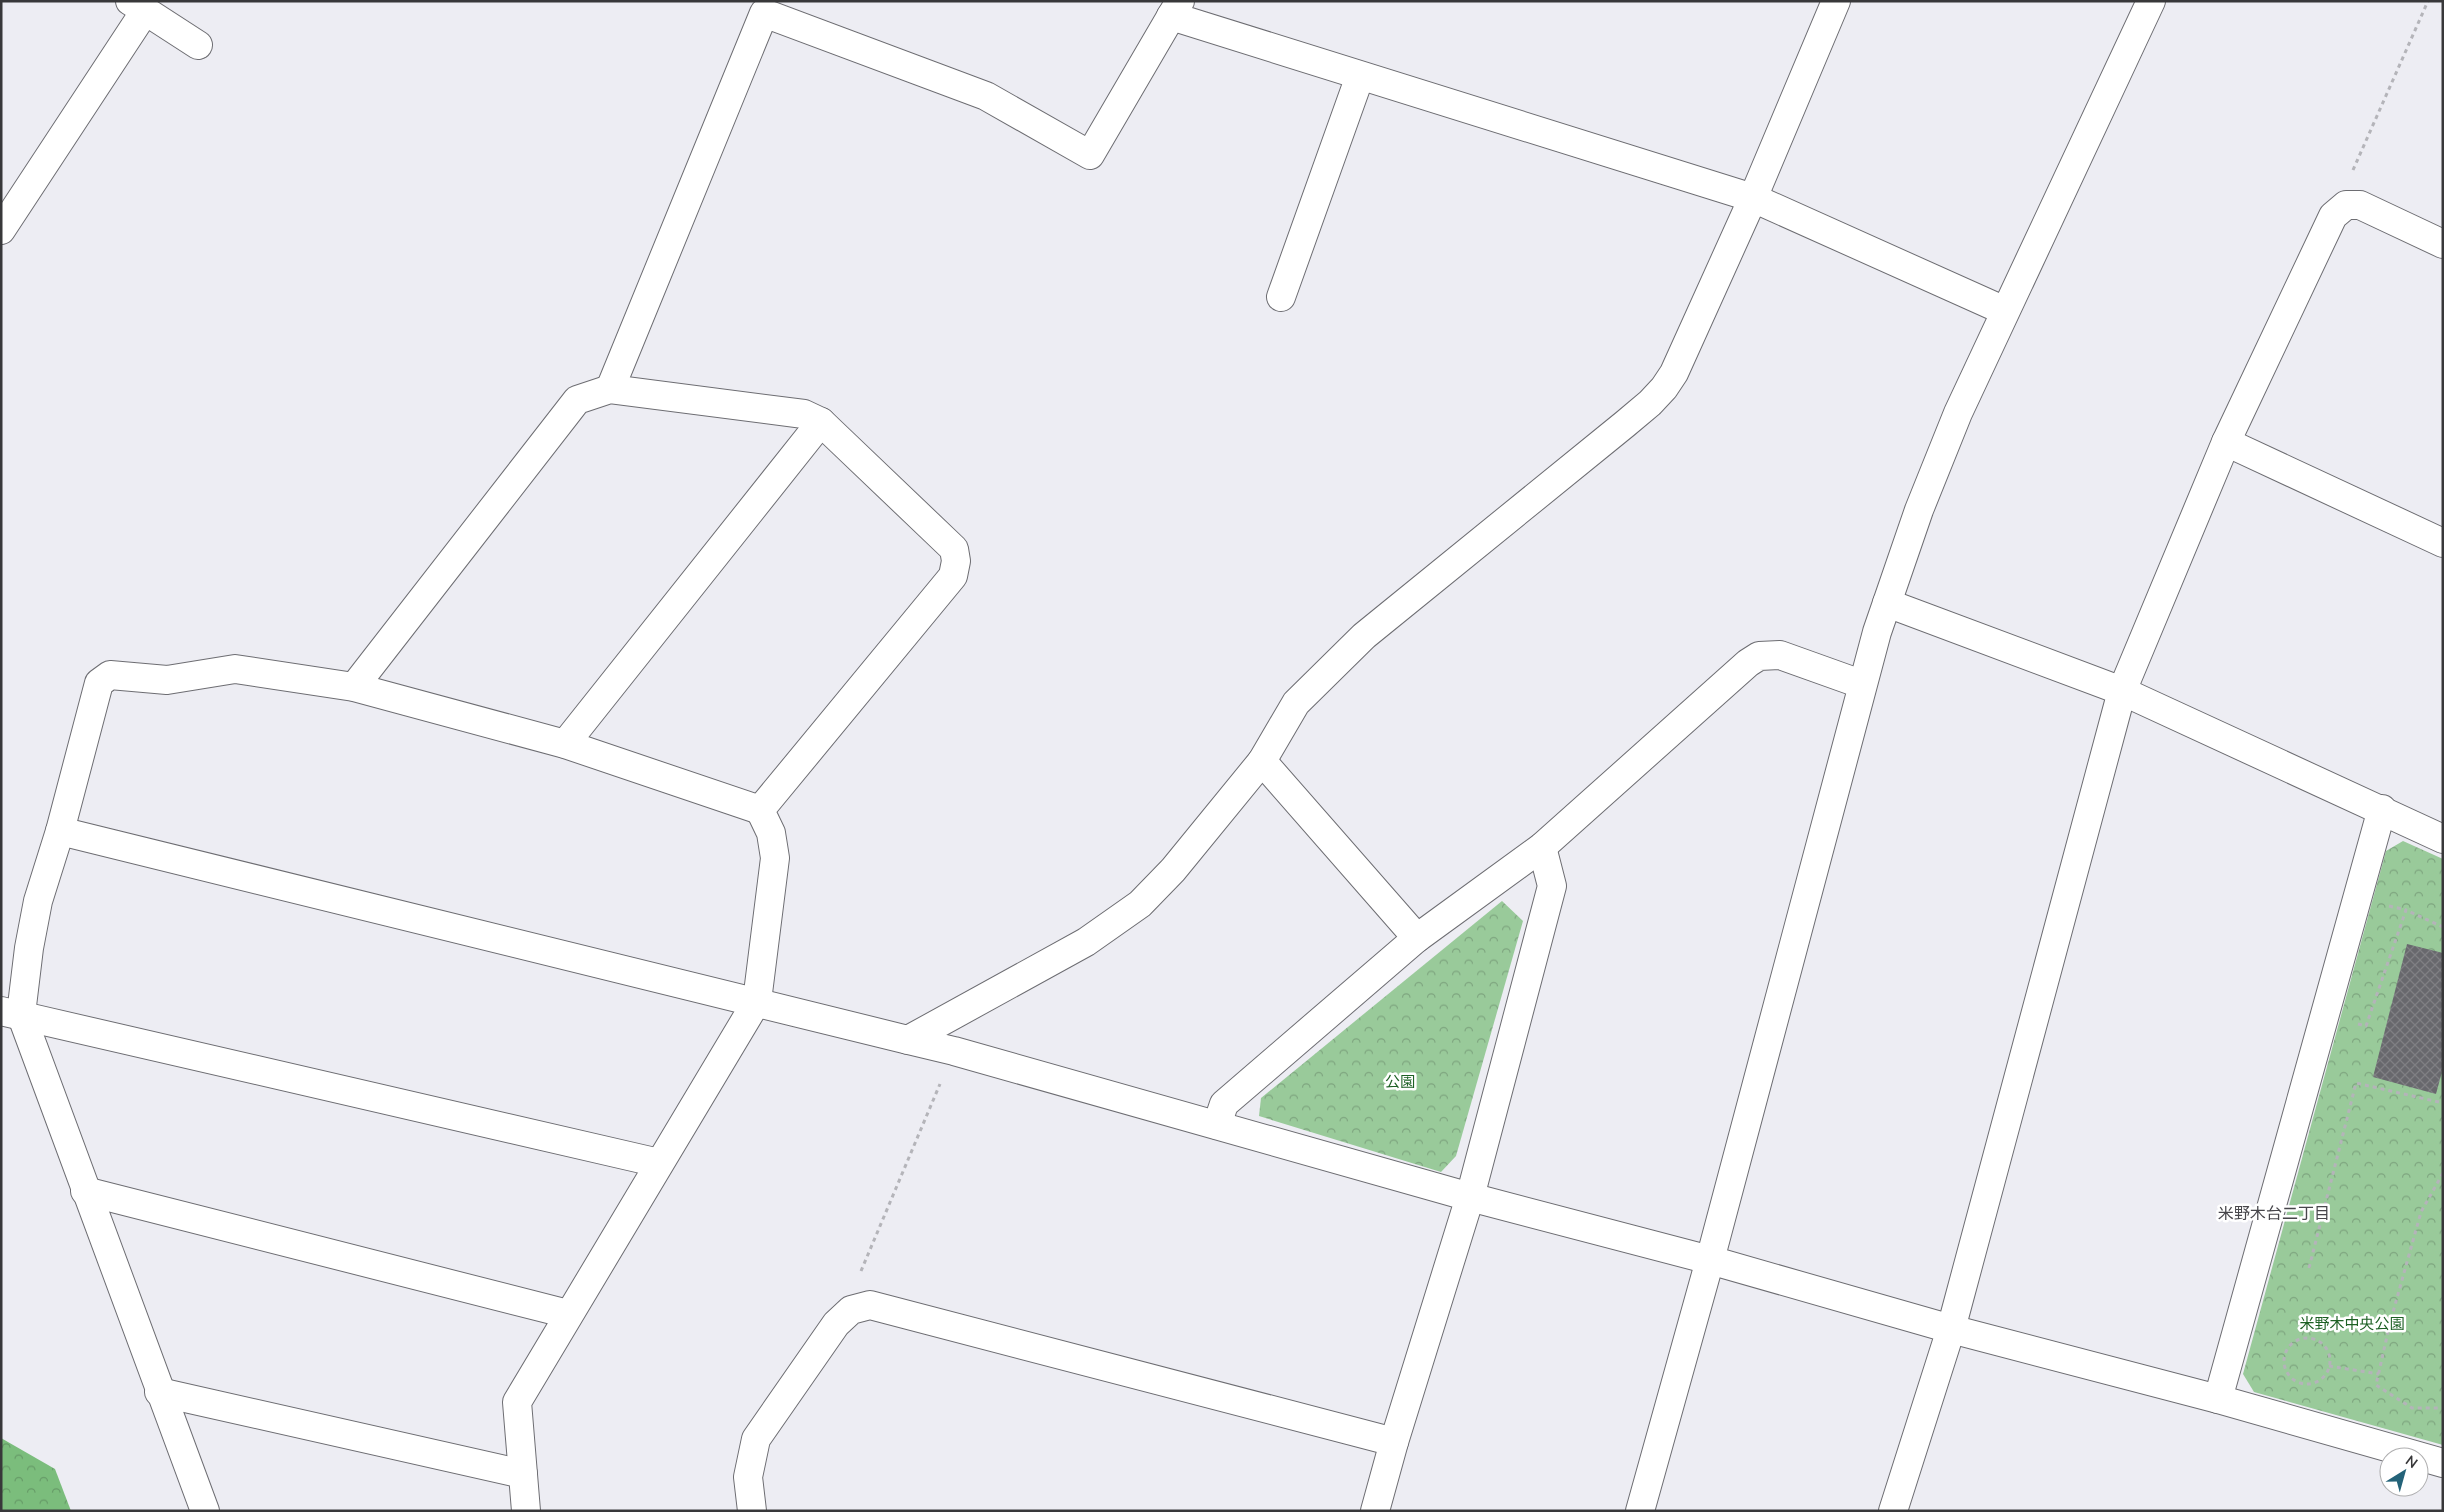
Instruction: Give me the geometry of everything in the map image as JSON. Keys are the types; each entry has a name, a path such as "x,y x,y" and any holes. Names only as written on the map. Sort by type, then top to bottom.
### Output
{"street":[{"path":"908,1040 1086,942 1140,904 1173,870 1262,762 1296,703 1364,636 1625,424 1664,388 1674,372 1753,198 1836,1"},
{"path":"1640,1511 1710,1260 1861,684 1887,603 1919,510 1958,413 2151,1"},
{"path":"1,230 137,6 198,45"},
{"path":"610,389 766,7 986,96 1090,155 1176,9 1360,76 1753,198 2005,310"},
{"path":"1281,297 1360,76"},
{"path":"1893,1511 1952,1329 2122,691 2226,442 2333,216 2346,205 2360,205 2443,244"},
{"path":"354,686 577,400 610,389 804,414 821,422 954,549 956,561 953,576 760,810"},
{"path":"565,744 821,422"},
{"path":"2226,442 2443,543"},
{"path":"1887,603 2122,691 2382,809 2443,839"},
{"path":"1217,1125 1224,1104 1417,938 1542,847 1759,656 1780,654 1861,684"},
{"path":"205,1511 85,1190 11,1013 29,948 38,901 60,831 99,683 110,676 167,680 235,669 354,686 565,744 760,810 771,833 775,858 757,1001 517,1402 526,1511"},
{"path":"1262,762 1417,938"},
{"path":"2218,1399 2382,809"},
{"path":"60,831 954,1051 1470,1197 1710,1260 1952,1329 2218,1399 2443,1463"},
{"path":"1375,1511 1394,1442 1470,1197 1552,886 1542,847"},
{"path":"11,1013 659,1164"},
{"path":"85,1190 568,1314"},
{"path":"752,1511 748,1477 756,1439 836,1324 851,1310 870,1305 1394,1442"},
{"path":"159,1392 522,1474"}],"path":[{"path":"2333,216 2428,1"},
{"path":"2359,1015 2358,1024 2366,1026 2406,910 2443,927"},
{"path":"851,1310 856,1281 954,1051"},
{"path":"2309,1268 2356,1083 2443,1103"},
{"path":"2443,1173 2421,1212 2390,1323 2376,1385 2412,1408 2443,1408"},
{"path":"2305,1338 2323,1344 2328,1352 2329,1366 2328,1372 2321,1380 2311,1384 2301,1384 2291,1379 2284,1370 2283,1359 2287,1349 2295,1341 2305,1338"},
{"path":"2329,1366 2379,1374"}],"green space":[{"name":"米野木中央公園","path":"2403,841 2443,859 2443,1445 2254,1392 2243,1374 2386,851"},
{"name":"公園","path":"1502,901 1523,921 1456,1156 1441,1172 1259,1116 1261,1098"},
{"path":"1,1438 55,1469 71,1511 1,1511"}],"building":[{"path":"2407,944 2443,953 2443,1068 2436,1094 2373,1077"}],"district":[{"name":"米野木台二丁目","path":"2274,1213"}]}
